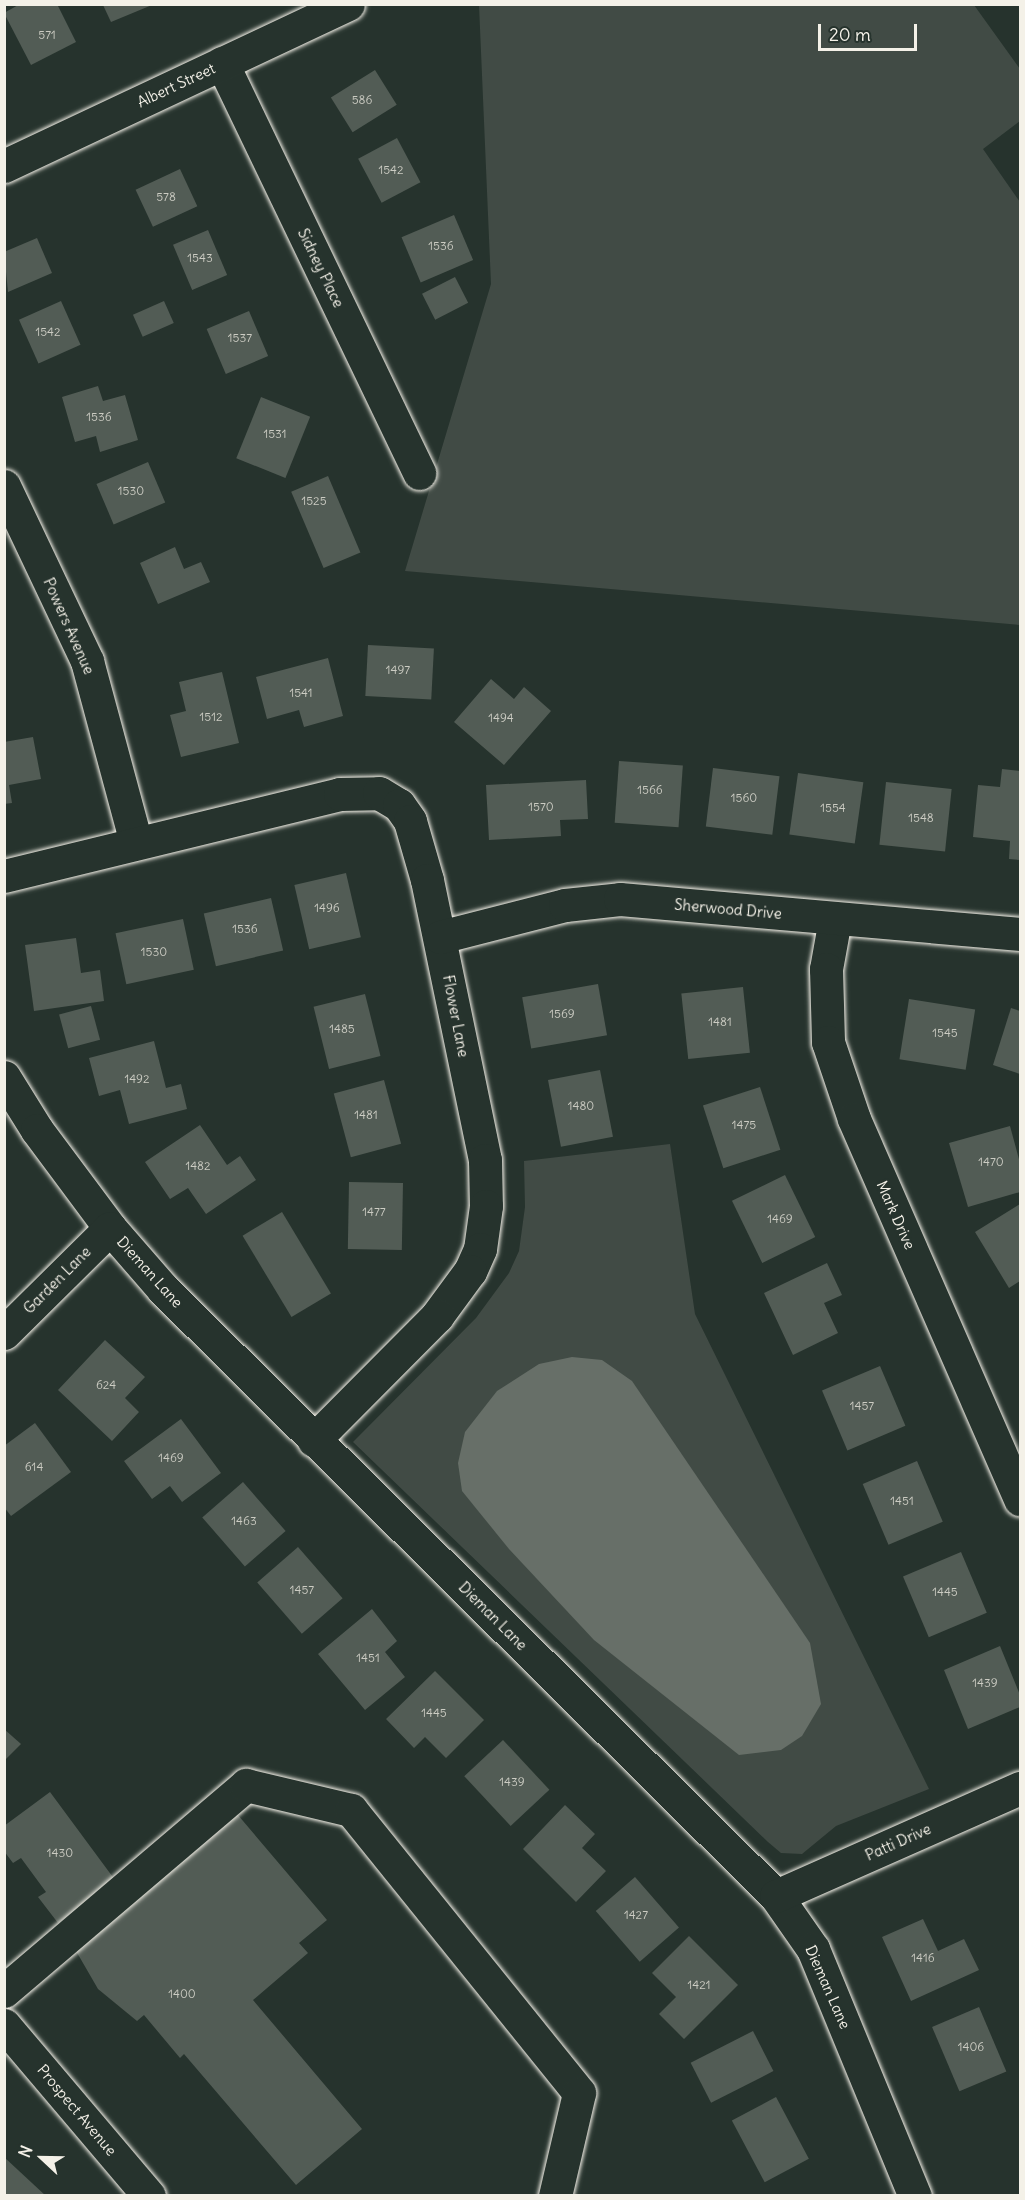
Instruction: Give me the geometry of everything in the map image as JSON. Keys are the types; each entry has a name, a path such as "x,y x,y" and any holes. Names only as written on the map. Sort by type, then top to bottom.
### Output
{"street":[{"name":"Albert Street","path":"4,166 348,4"},
{"name":"Sidney Place","path":"222,63 419,473"},
{"name":"Powers Avenue","path":"4,486 87,661 136,842"},
{"name":"Flower Lane","path":"136,842 340,794 379,793 399,805 410,821 440,937 485,1160 486,1206 480,1249 470,1271 437,1316 314,1440"},
{"path":"4,876 136,842"},
{"name":"Sherwood Drive","path":"440,937 565,905 620,899 1020,934"},
{"name":"Mark Drive","path":"835,919 826,969 828,1042 854,1119 1020,1499"},
{"name":"Dieman Lane","path":"4,1077 37,1130 110,1228 163,1289 776,1896 813,1949 915,2196"},
{"name":"Garden Lane","path":"4,1333 110,1228"},
{"path":"4,1991 246,1785 351,1810 579,2093 555,2196"},
{"name":"Patti Drive","path":"776,1896 1020,1788"},
{"name":"Prospect Avenue","path":"4,2025 149,2196"}],"shaded area":[{"path":"479,5 974,5 1020,69 1020,121 983,149 1020,202 1020,625 405,571 491,284"},
{"path":"670,1144 695,1314 929,1789 836,1826 802,1854 781,1853 768,1842 353,1442 476,1318 509,1273 519,1251 525,1207 524,1161"},
{"path":"572,1357 602,1360 632,1381 810,1643 821,1704 802,1736 781,1750 739,1755 594,1640 509,1549 462,1491 458,1463 465,1432 497,1391 539,1364"}],"building":[{"path":"20,4 57,4 76,42 31,65 4,13"},
{"path":"103,5 152,5 111,22"},
{"path":"375,70 397,105 353,132 331,98"},
{"path":"397,138 420,182 382,203 358,159"},
{"path":"180,169 197,206 153,227 136,190"},
{"path":"454,215 473,260 421,282 402,237"},
{"path":"208,230 227,275 192,290 173,245"},
{"path":"37,238 52,273 8,292 4,252"},
{"path":"455,277 468,303 435,320 422,294"},
{"path":"61,301 81,345 39,364 19,320"},
{"path":"164,301 174,323 143,337 133,315"},
{"path":"249,311 268,356 226,374 207,329"},
{"path":"98,386 103,401 125,395 138,440 100,452 96,436 75,442 62,397"},
{"path":"261,397 310,417 285,478 236,458"},
{"path":"148,462 165,503 114,524 96,484"},
{"path":"328,476 360,552 324,568 291,492"},
{"path":"175,547 184,569 201,562 210,582 158,604 140,563"},
{"path":"368,645 434,648 431,699 365,696"},
{"path":"328,658 343,716 304,727 299,710 267,719 256,677"},
{"path":"222,672 239,743 181,757 170,715 186,711 179,682"},
{"path":"491,679 514,699 524,687 551,711 504,765 454,722"},
{"path":"33,737 41,779 9,785 12,803 4,804 4,742"},
{"path":"619,761 683,765 679,827 615,823"},
{"path":"713,768 780,776 772,835 706,827"},
{"path":"1002,769 1020,771 1020,860 1009,859 1010,841 973,837 978,785 1000,787"},
{"path":"798,773 863,782 855,844 789,834"},
{"path":"586,780 588,819 560,820 561,836 489,840 486,785"},
{"path":"886,782 952,789 945,852 879,845"},
{"path":"346,873 361,937 309,949 294,885"},
{"path":"271,898 283,951 216,966 204,914"},
{"path":"183,919 194,970 126,984 116,933"},
{"path":"76,938 81,973 100,970 104,1001 34,1011 25,945"},
{"path":"598,984 607,1035 531,1049 522,997"},
{"path":"743,987 750,1053 688,1059 681,993"},
{"path":"365,994 380,1056 329,1069 314,1007"},
{"path":"909,999 975,1009 966,1070 899,1059"},
{"path":"91,1006 100,1040 68,1048 59,1015"},
{"path":"1011,1008 1020,1011 1020,1074 993,1065"},
{"path":"154,1041 166,1088 181,1084 187,1109 129,1124 120,1090 99,1096 89,1058"},
{"path":"600,1070 613,1137 561,1147 548,1080"},
{"path":"384,1080 401,1144 351,1157 334,1093"},
{"path":"760,1087 780,1150 723,1168 703,1106"},
{"path":"200,1125 227,1165 240,1156 256,1180 206,1214 188,1188 170,1199 145,1162"},
{"path":"1010,1126 1020,1163 1020,1192 968,1207 949,1143"},
{"path":"785,1175 815,1237 762,1263 732,1201"},
{"path":"349,1182 403,1183 402,1250 348,1249"},
{"path":"1020,1204 1020,1281 1009,1288 975,1232"},
{"path":"282,1212 331,1293 291,1317 243,1236"},
{"path":"827,1263 842,1295 824,1303 838,1333 793,1355 764,1293"},
{"path":"105,1340 145,1377 125,1398 139,1412 112,1441 58,1390"},
{"path":"880,1366 905,1426 847,1450 822,1391"},
{"path":"181,1419 221,1473 182,1502 170,1486 152,1499 124,1461"},
{"path":"35,1423 71,1472 11,1516 4,1507 4,1446"},
{"path":"917,1461 943,1522 888,1545 863,1484"},
{"path":"243,1482 286,1531 245,1566 202,1517"},
{"path":"298,1547 343,1598 302,1634 257,1582"},
{"path":"961,1552 987,1613 929,1637 903,1577"},
{"path":"372,1609 397,1641 385,1652 405,1677 365,1710 318,1654"},
{"path":"1000,1646 1020,1695 1020,1707 968,1729 944,1670"},
{"path":"435,1671 484,1720 446,1758 425,1737 414,1748 386,1719"},
{"path":"4,1729 21,1744 4,1761"},
{"path":"503,1740 549,1790 511,1826 464,1776"},
{"path":"50,1792 115,1880 58,1923 38,1897 46,1892 21,1858 13,1863 4,1851 4,1826"},
{"path":"565,1805 595,1834 582,1848 606,1871 576,1902 523,1849"},
{"path":"232,1808 327,1920 299,1943 308,1953 253,2000 362,2129 296,2185 184,2054 180,2058 144,2015 137,2021 98,1989 72,1944"},
{"path":"635,1877 679,1928 640,1962 596,1911"},
{"path":"923,1919 938,1951 964,1939 979,1970 911,2001 882,1937"},
{"path":"689,1936 738,1985 684,2039 659,2014 676,1997 652,1973"},
{"path":"979,2007 1006,2071 959,2091 932,2027"},
{"path":"753,2031 773,2071 711,2103 691,2063"},
{"path":"776,2097 809,2159 765,2182 732,2120"},
{"path":"4,2157 46,2196 4,2196"}]}
